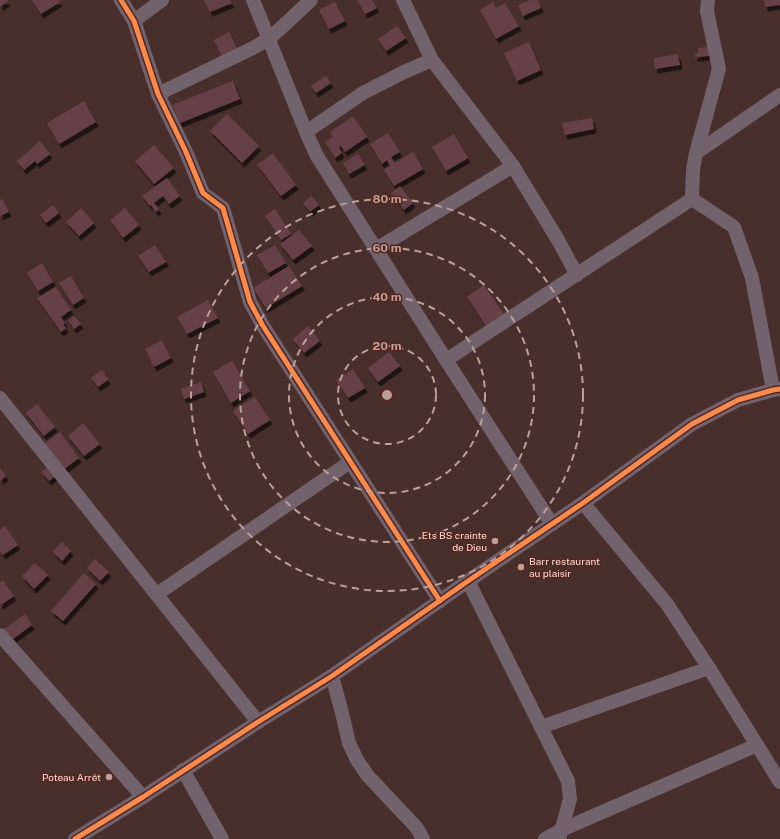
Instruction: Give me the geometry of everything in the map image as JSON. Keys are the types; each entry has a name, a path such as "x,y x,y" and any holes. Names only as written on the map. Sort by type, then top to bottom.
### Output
{"street":[{"path":"121,0 134,21 158,94 186,152 203,193 224,208 250,302 263,326 440,600"},
{"path":"134,21 162,0"},
{"path":"253,0 306,132 318,156 446,360 552,524"},
{"path":"158,94 251,49 269,38 311,0"},
{"path":"403,0 432,60 513,166 558,240 577,275"},
{"path":"692,199 693,170 696,153 719,69 707,11 708,0"},
{"path":"306,132 363,93 404,72 432,60"},
{"path":"696,153 780,95"},
{"path":"376,249 513,166"},
{"path":"446,360 692,199"},
{"path":"75,839 332,676 440,600 583,503 692,424 738,400 776,389 752,278 734,227 692,199"},
{"path":"0,398 258,722"},
{"path":"157,594 350,462"},
{"path":"583,503 667,604 780,782"},
{"path":"468,581 568,782 570,799 560,835"},
{"path":"0,635 143,796"},
{"path":"541,727 709,668"},
{"path":"332,676 349,743 357,760 368,776 417,828 423,839"},
{"path":"545,839 560,835 757,745"},
{"path":"183,770 222,839"}],"building":[{"path":"0,0 7,0 8,1 0,7"},
{"path":"32,0 59,0 60,2 41,14"},
{"path":"204,0 230,0 232,3 210,12"},
{"path":"357,0 372,0 377,8 365,14"},
{"path":"530,0 538,0 541,8 523,16 518,5"},
{"path":"764,0 780,0 780,5 765,7"},
{"path":"335,2 345,21 329,29 319,10"},
{"path":"493,2 496,8 505,3 519,26 496,39 480,10"},
{"path":"397,26 406,38 386,51 378,39"},
{"path":"229,32 239,52 223,59 214,40"},
{"path":"529,42 541,70 517,81 504,53"},
{"path":"708,47 709,56 695,57 695,54 698,53 698,48"},
{"path":"678,54 680,65 655,69 654,58"},
{"path":"326,76 331,83 316,93 311,86"},
{"path":"233,81 240,99 180,123 172,105"},
{"path":"84,101 96,122 59,144 47,123"},
{"path":"227,114 259,146 242,163 210,131"},
{"path":"353,116 367,137 345,152 341,146 339,147 342,153 335,158 325,142 333,137 330,132"},
{"path":"592,118 594,129 565,135 562,123"},
{"path":"388,133 400,152 391,157 395,163 413,152 423,169 394,186 384,170 390,166 387,160 382,164 370,144"},
{"path":"454,134 468,158 446,171 432,147"},
{"path":"40,141 50,154 37,164 35,161 24,170 17,161"},
{"path":"154,145 174,168 154,184 135,161"},
{"path":"273,153 296,185 281,196 257,165"},
{"path":"358,154 365,165 349,174 343,163"},
{"path":"167,178 180,196 169,204 163,196 154,203 159,209 156,212 142,196"},
{"path":"400,186 413,203 404,210 391,193"},
{"path":"311,196 319,205 310,212 303,203"},
{"path":"2,199 9,212 0,216 0,200"},
{"path":"53,205 59,213 46,223 40,215"},
{"path":"81,208 94,223 79,236 66,222"},
{"path":"125,208 139,225 123,238 110,220"},
{"path":"275,209 291,234 281,240 265,216"},
{"path":"299,230 312,246 293,260 280,244"},
{"path":"155,245 166,262 149,272 138,256"},
{"path":"275,245 286,263 268,273 257,255"},
{"path":"42,263 53,282 38,291 27,273"},
{"path":"289,266 302,286 266,308 253,288"},
{"path":"71,276 84,298 73,305 59,283"},
{"path":"484,285 504,314 486,326 467,297"},
{"path":"56,287 71,310 61,317 66,328 61,332 37,298"},
{"path":"208,300 218,318 187,334 177,317"},
{"path":"74,316 81,324 74,329 68,320"},
{"path":"308,326 320,341 304,353 293,339"},
{"path":"162,340 171,358 154,367 145,349"},
{"path":"389,352 400,366 378,382 368,368"},
{"path":"232,361 250,391 231,403 213,372"},
{"path":"353,369 365,388 348,398 336,380"},
{"path":"102,370 108,380 98,387 91,378"},
{"path":"201,382 204,392 184,399 181,389"},
{"path":"255,397 270,420 248,434 233,411"},
{"path":"37,404 55,427 44,436 26,413"},
{"path":"83,423 100,444 84,456 68,436"},
{"path":"60,432 79,458 63,470 43,444"},
{"path":"51,465 58,474 49,481 41,472"},
{"path":"0,468 6,476 0,481"},
{"path":"5,526 18,545 3,555 0,551 0,530"},
{"path":"62,542 71,551 62,561 53,552"},
{"path":"95,559 109,572 100,581 87,568"},
{"path":"35,563 48,575 34,589 22,576"},
{"path":"84,573 96,584 63,621 51,611"},
{"path":"3,580 14,596 1,605 0,582"},
{"path":"25,614 32,625 9,642 1,631"}],"cycle path":[{"path":"121,0 134,21 158,94 186,152 203,193 223,208 250,302 263,326 440,601"},
{"path":"75,839 332,676 583,503 692,424 738,400 780,389"}],"place":[{"name":"Ets BS crainte de Dieu","path":"495,541"},
{"name":"Barr restaurant au plaisir","path":"521,567"},
{"name":"Poteau Arrêt","path":"109,777"}]}
